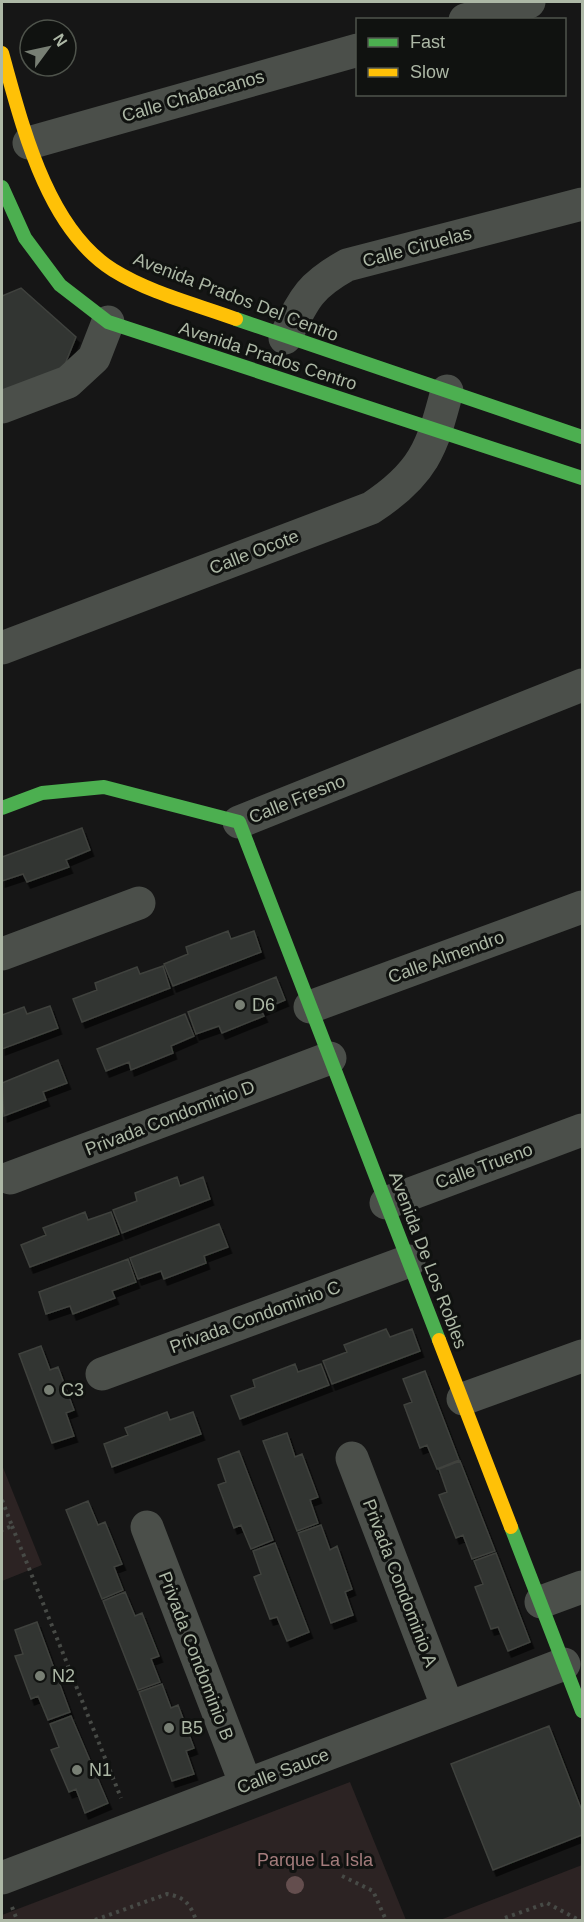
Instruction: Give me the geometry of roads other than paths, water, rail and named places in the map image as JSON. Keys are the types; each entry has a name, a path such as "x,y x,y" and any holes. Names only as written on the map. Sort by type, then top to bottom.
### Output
{"street":[{"path":"472,18 529,2"},
{"name":"Calle Chabacanos","path":"29,142 356,50"},
{"name":"Avenida Prados Del Centro","path":"2,53 29,142 53,202 89,252 134,282 285,338 582,437"},
{"name":"Avenida Prados Centro","path":"2,187 25,238 60,285 108,322 582,478"},
{"name":"Calle Ciruelas","path":"285,338 303,301 322,280 347,265 582,204"},
{"path":"2,407 68,382 94,358 108,322"},
{"name":"Calle Ocote","path":"2,648 371,508 399,490 421,466 437,431 447,391"},
{"name":"Calle Fresno","path":"2,808 42,793 104,787 239,822 582,685"},
{"name":"Avenida De Los Robles","path":"239,822 582,1711"},
{"path":"2,954 139,903"},
{"name":"Calle Almendro","path":"310,1007 582,907"},
{"name":"Privada Condominio D","path":"10,1178 330,1058"},
{"name":"Calle Trueno","path":"386,1203 582,1130"},
{"name":"Privada Condominio C","path":"102,1374 409,1261"},
{"path":"463,1400 582,1356"},
{"name":"Privada Condominio A","path":"352,1458 448,1708"},
{"name":"Privada Condominio B","path":"147,1527 246,1785"},
{"path":"541,1602 582,1587"},
{"name":"Calle Sauce","path":"2,1878 564,1664"}],"place":[{"name":"D6","path":"240,1005"},
{"name":"C3","path":"49,1390"},
{"name":"N2","path":"40,1676"},
{"name":"B5","path":"169,1728"},
{"name":"N1","path":"77,1770"}],"park label":[{"name":"Parque La Isla","path":"315,1860"}]}
